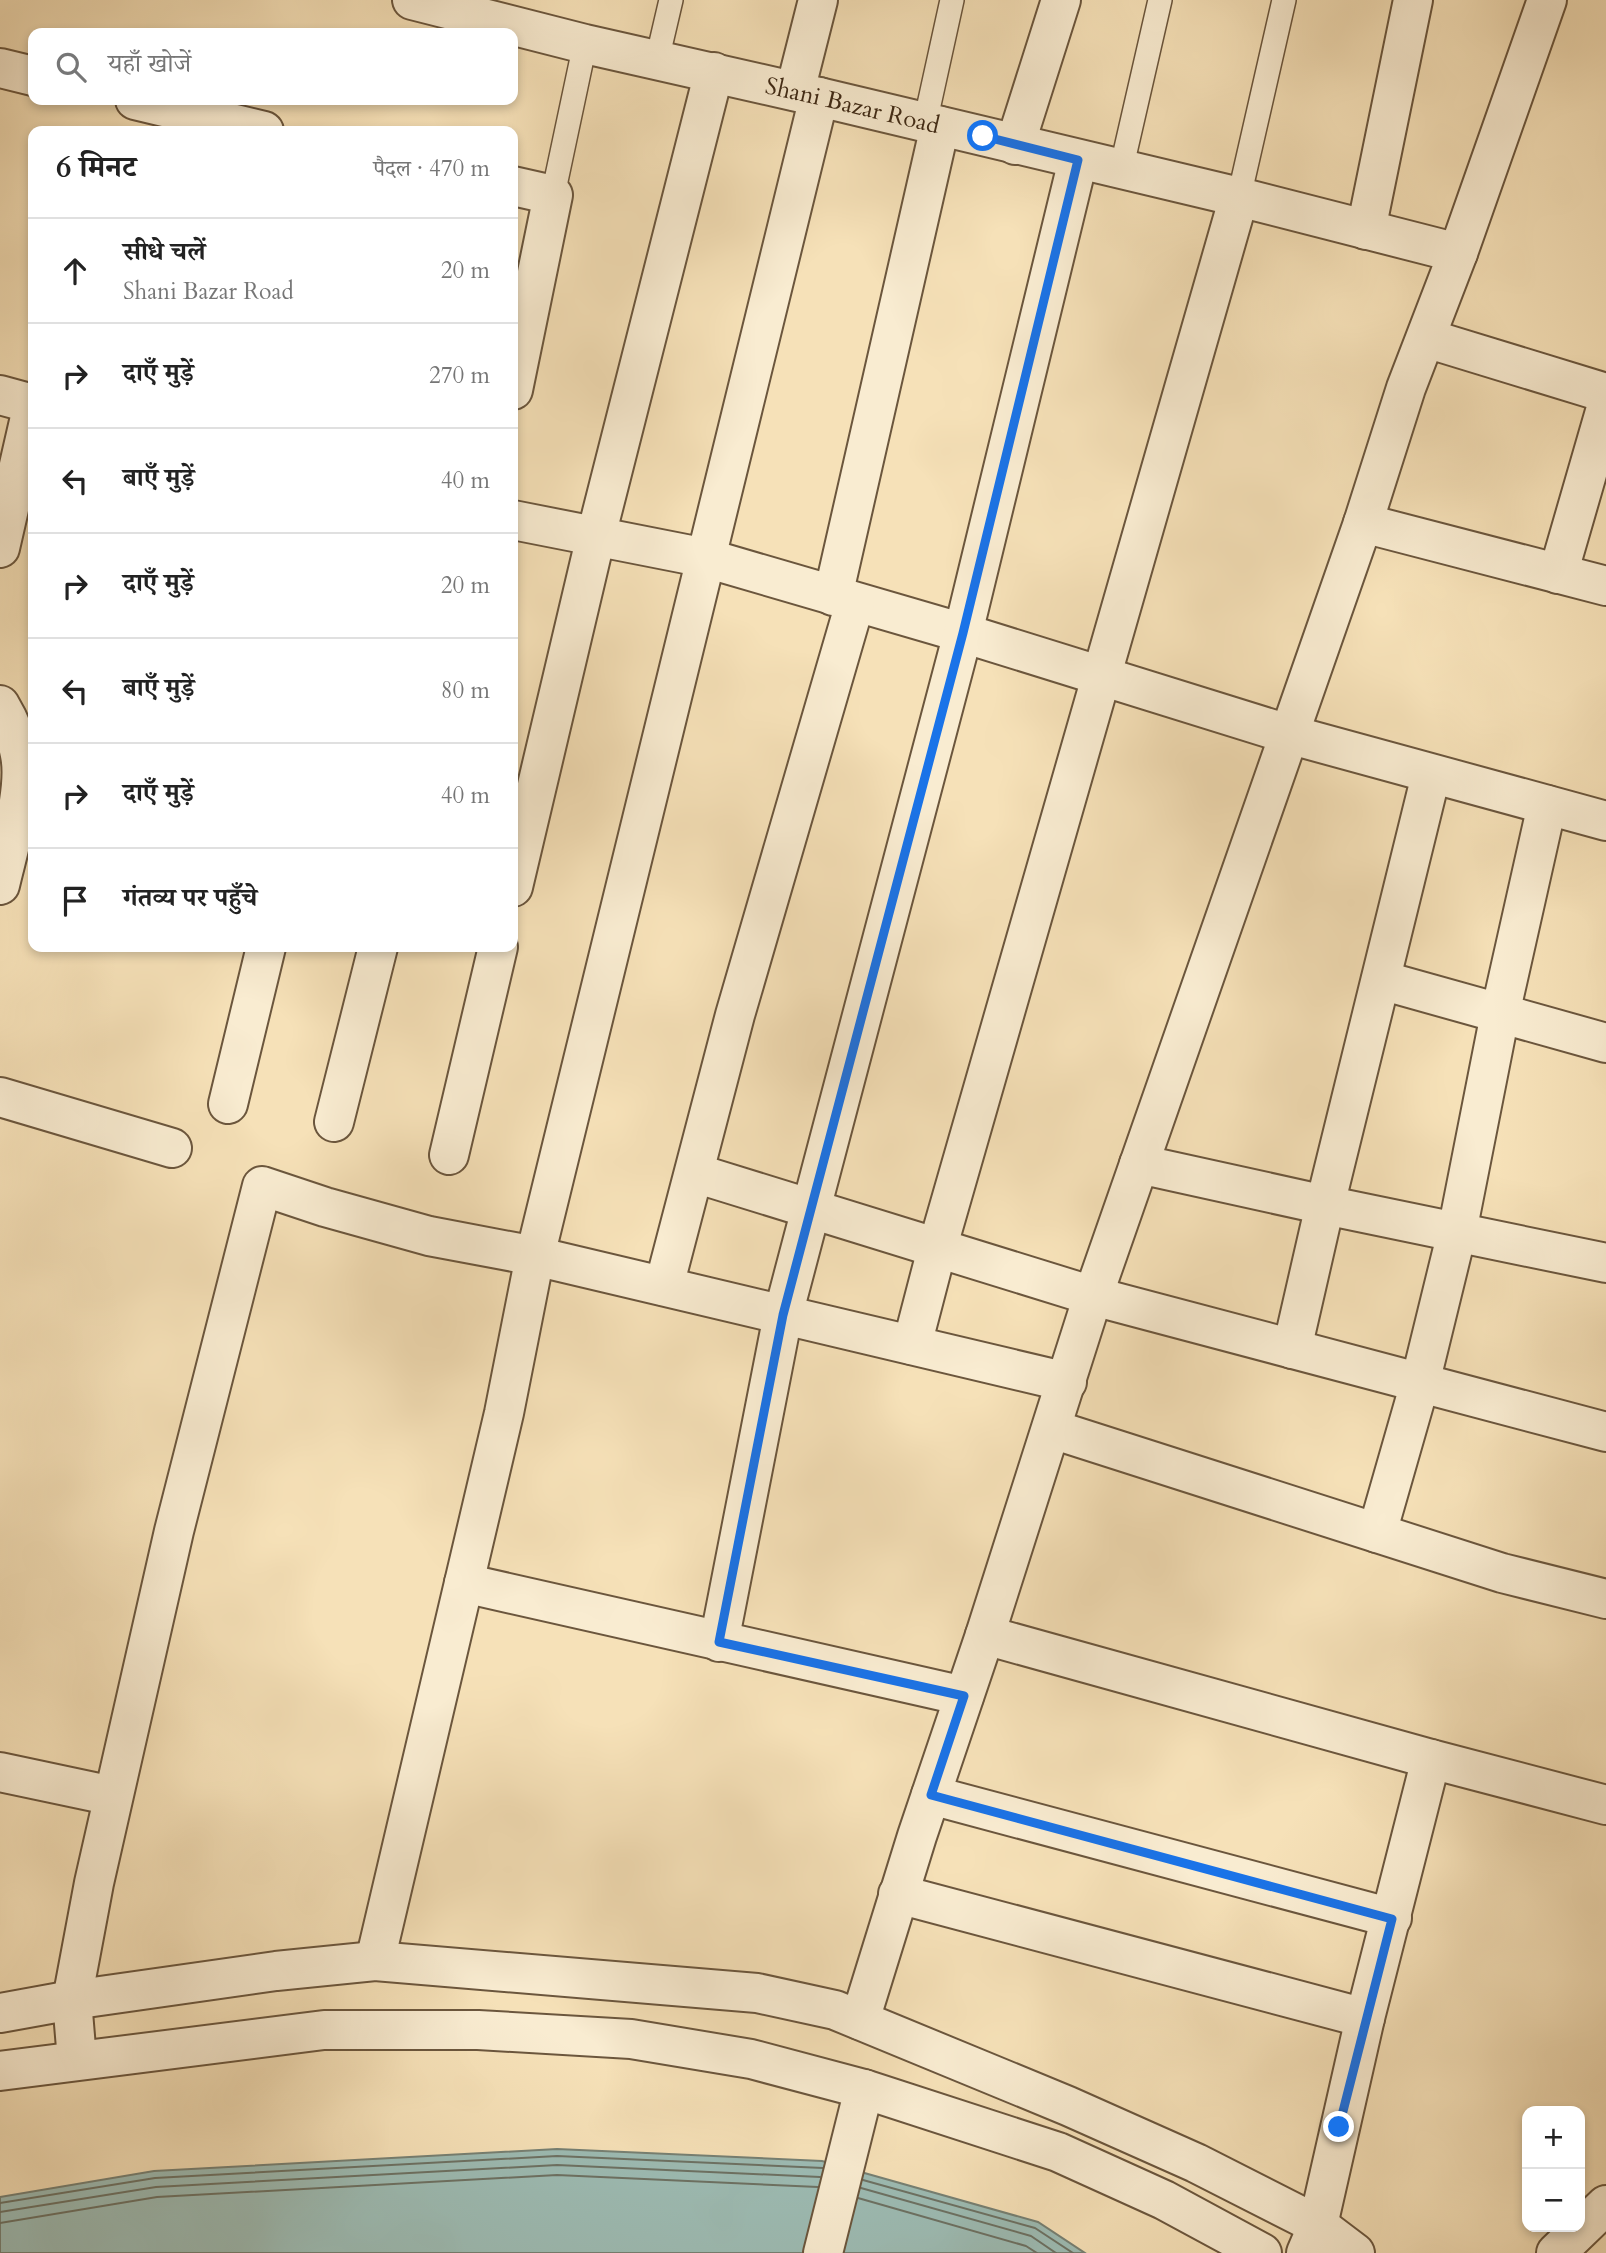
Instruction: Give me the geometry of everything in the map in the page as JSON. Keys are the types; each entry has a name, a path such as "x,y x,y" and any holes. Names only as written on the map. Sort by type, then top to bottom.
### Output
{"street":[{"name":"Shani Bazar Road","path":"411,0 584,44 714,72 1239,197 1458,253"},
{"path":"375,1961 504,1413 536,1256 706,558 807,94 818,0"},
{"path":"1016,145 1062,0"},
{"path":"1366,230 1413,0"},
{"path":"860,2020 898,1894 985,1636 1093,1296 1363,523 1406,388 1458,253 1547,0"},
{"path":"0,68 28,75"},
{"path":"518,866 596,536 714,72"},
{"path":"141,111 229,126"},
{"path":"664,1286 844,599 933,124"},
{"path":"719,1642 783,1315 963,633 1078,160"},
{"path":"518,187 553,195 518,366"},
{"path":"912,1345 937,1249 1239,197"},
{"path":"1426,338 1606,393"},
{"path":"0,395 28,403"},
{"path":"1558,574 1606,408"},
{"path":"0,548 28,426"},
{"path":"518,521 706,558 963,633 1288,734 1606,821"},
{"path":"1363,523 1606,586"},
{"path":"0,705 10,722 20,755 21,776 0,885"},
{"path":"1292,1349 1431,775"},
{"path":"1377,1533 1420,1383 1457,1232 1500,1014 1547,806"},
{"path":"228,1104 265,952"},
{"path":"334,1122 377,952"},
{"path":"449,1155 497,952"},
{"path":"1381,980 1606,1043"},
{"path":"0,1097 172,1148"},
{"path":"1139,1164 1606,1263"},
{"path":"695,1173 1093,1296 1606,1432"},
{"path":"77,2060 72,2000 94,1883 174,1531 262,1186 429,1236 536,1256 1067,1382"},
{"path":"1052,1429 1502,1573 1606,1599"},
{"path":"464,1583 964,1696"},
{"path":"985,1636 1606,1805"},
{"path":"1312,2239 1365,2018 1432,1759"},
{"path":"0,1772 113,1796"},
{"path":"931,1795 1392,1919"},
{"path":"898,1894 1365,2018"},
{"path":"0,2013 275,1971 375,1961 757,1993 835,2010 1056,2101 1185,2158 1312,2239 1355,2253"},
{"path":"0,2070 324,2030 478,2030 631,2039 751,2059 864,2089 1058,2152 1164,2200 1262,2253"},
{"path":"823,2253 864,2089"},
{"path":"1556,2253 1606,2205"}],"lane":[{"path":"657,60 671,0"},
{"path":"933,124 952,0"},
{"path":"1121,170 1160,0"},
{"path":"1239,197 1284,0"},
{"path":"553,195 584,44"}],"water":[{"path":"557,2149 822,2161 1038,2222 1085,2253 0,2253 0,2197 154,2171"}],"route":[{"path":"983,136 1078,160 963,633 783,1315 719,1642 964,1696 931,1795 1392,1919 1339,2127"}]}
